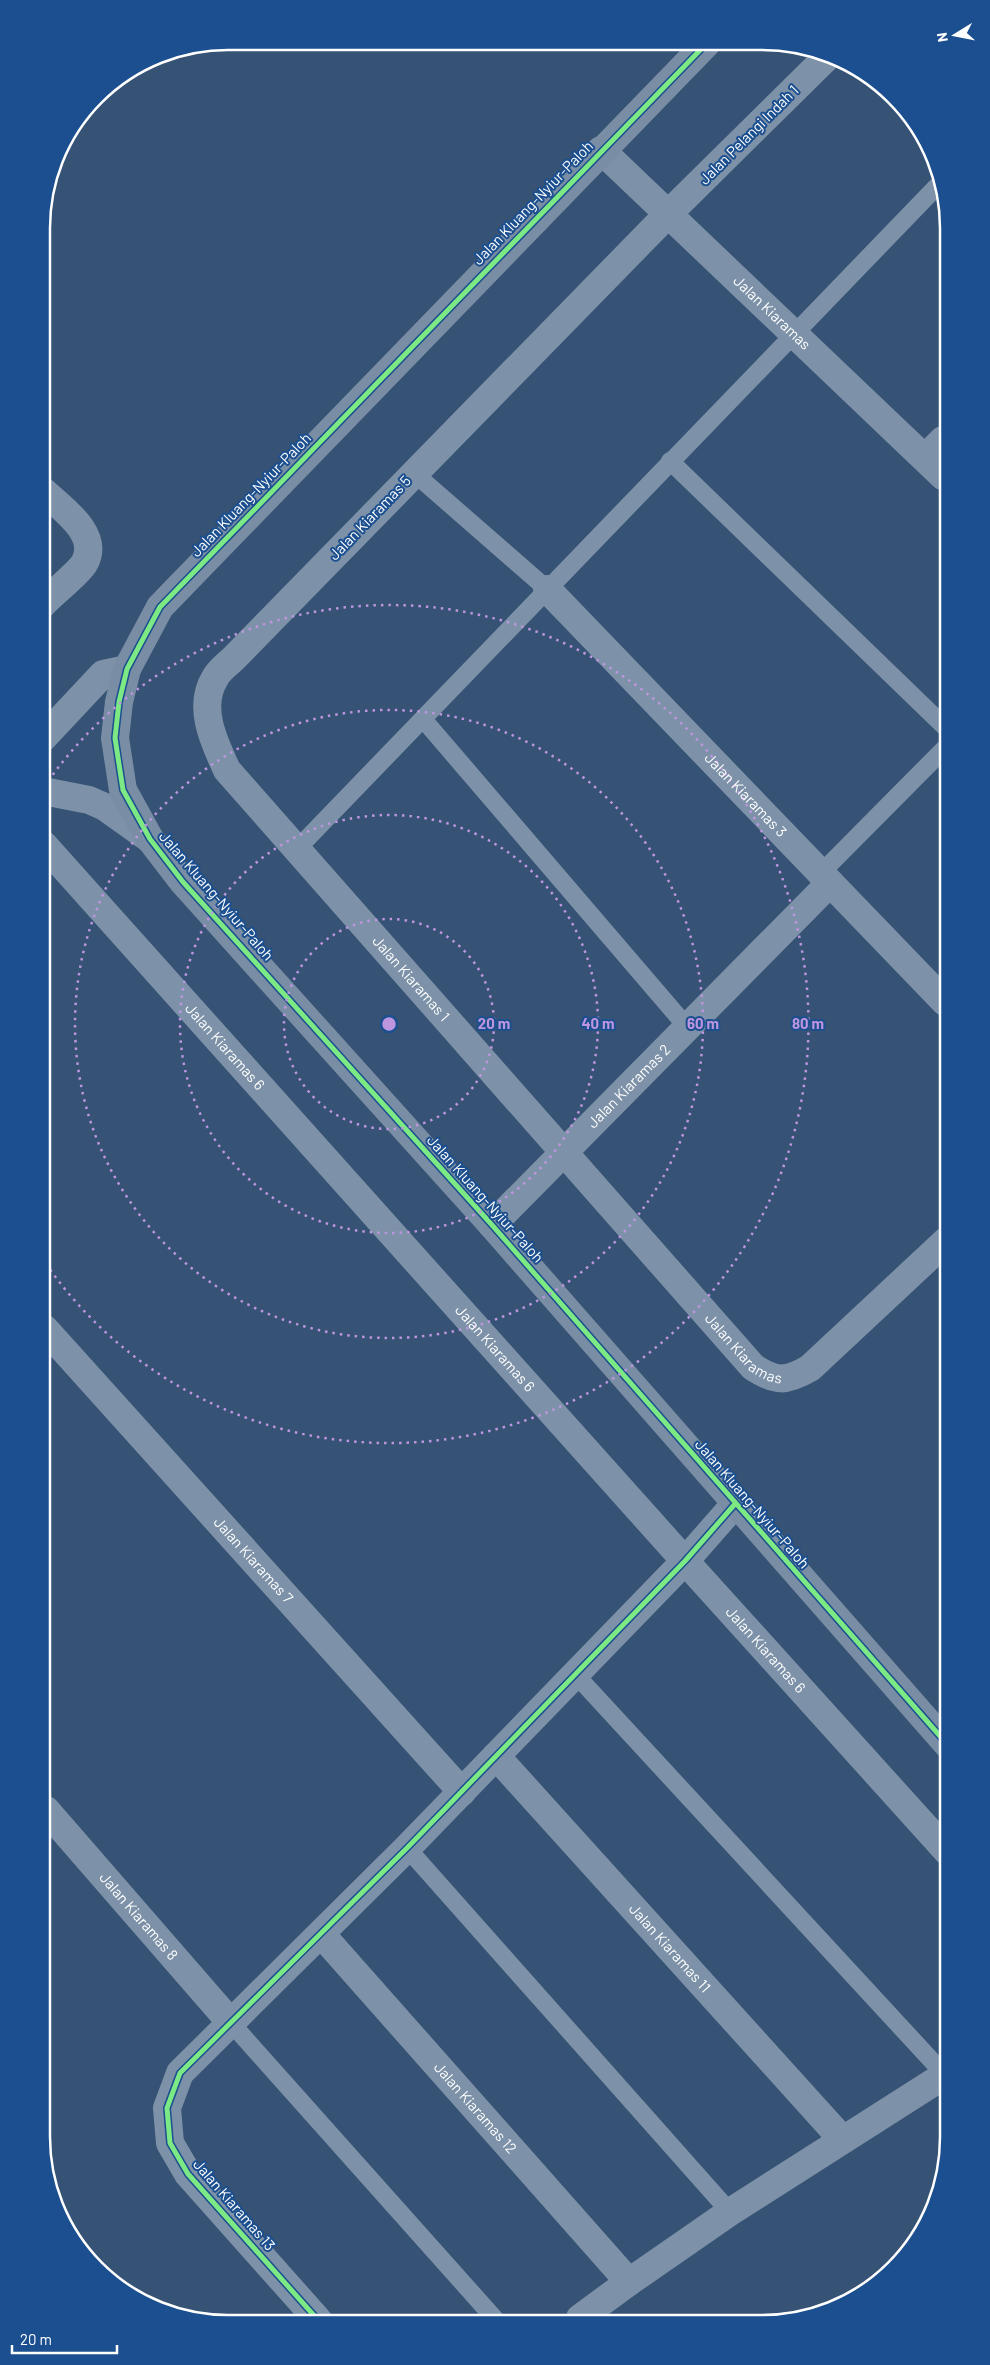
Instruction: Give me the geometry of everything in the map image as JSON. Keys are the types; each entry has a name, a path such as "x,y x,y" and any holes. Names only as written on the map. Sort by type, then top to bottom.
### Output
{"street":[{"name":"Jalan Kluang-Nyiur-Paloh","path":"700,50 601,150 160,607 127,669 119,702 115,738 123,790 150,839 190,889 492,1225 940,1736"},
{"name":"Jalan Pelangi Indah 1","path":"668,214 823,61"},
{"name":"Jalan Kiaramas","path":"601,150 793,333 937,458"},
{"name":"Jalan Kiaramas 5","path":"297,850 227,770 212,737 207,703 215,678 668,214"},
{"path":"50,498 83,530 88,543 85,562 50,597"},
{"name":"Jalan Kiaramas 3","path":"547,589 940,997"},
{"path":"50,731 103,674 127,669"},
{"path":"50,792 89,800 105,807 150,839"},
{"name":"Jalan Kiaramas 1","path":"297,850 565,1152"},
{"name":"Jalan Kiaramas 6","path":"50,852 684,1561 940,1842"},
{"name":"Jalan Kiaramas 2","path":"492,1225 687,1027 826,878"},
{"name":"Jalan Kiaramas","path":"565,1152 753,1367 768,1376 780,1380 796,1376 810,1368 940,1247"},
{"name":"Jalan Kiaramas 7","path":"50,1335 462,1792"},
{"name":"Jalan Kiaramas 13","path":"314,2315 188,2174 170,2143 167,2108 180,2073 322,1935 462,1792 684,1561 735,1504"},
{"name":"Jalan Kiaramas 11","path":"496,1756 842,2139"},
{"name":"Jalan Kiaramas 8","path":"50,1815 232,2024"},
{"name":"Jalan Kiaramas 12","path":"322,1935 629,2282"},
{"path":"584,2315 730,2212 940,2078"}],"lane":[{"path":"297,850 793,333 936,188"},
{"path":"670,461 940,722"},
{"path":"414,473 547,589"},
{"path":"422,718 687,1027"},
{"path":"826,878 940,753"},
{"path":"575,1674 940,2066"},
{"path":"407,1848 730,2212"},
{"path":"232,2024 491,2315"}],"cycle path":[{"path":"700,50 160,607 127,669 119,702 115,738 123,790 150,839 183,882 492,1225 940,1736"},
{"path":"314,2315 188,2174 170,2143 167,2108 180,2073 407,1848 685,1561 735,1504"}]}
